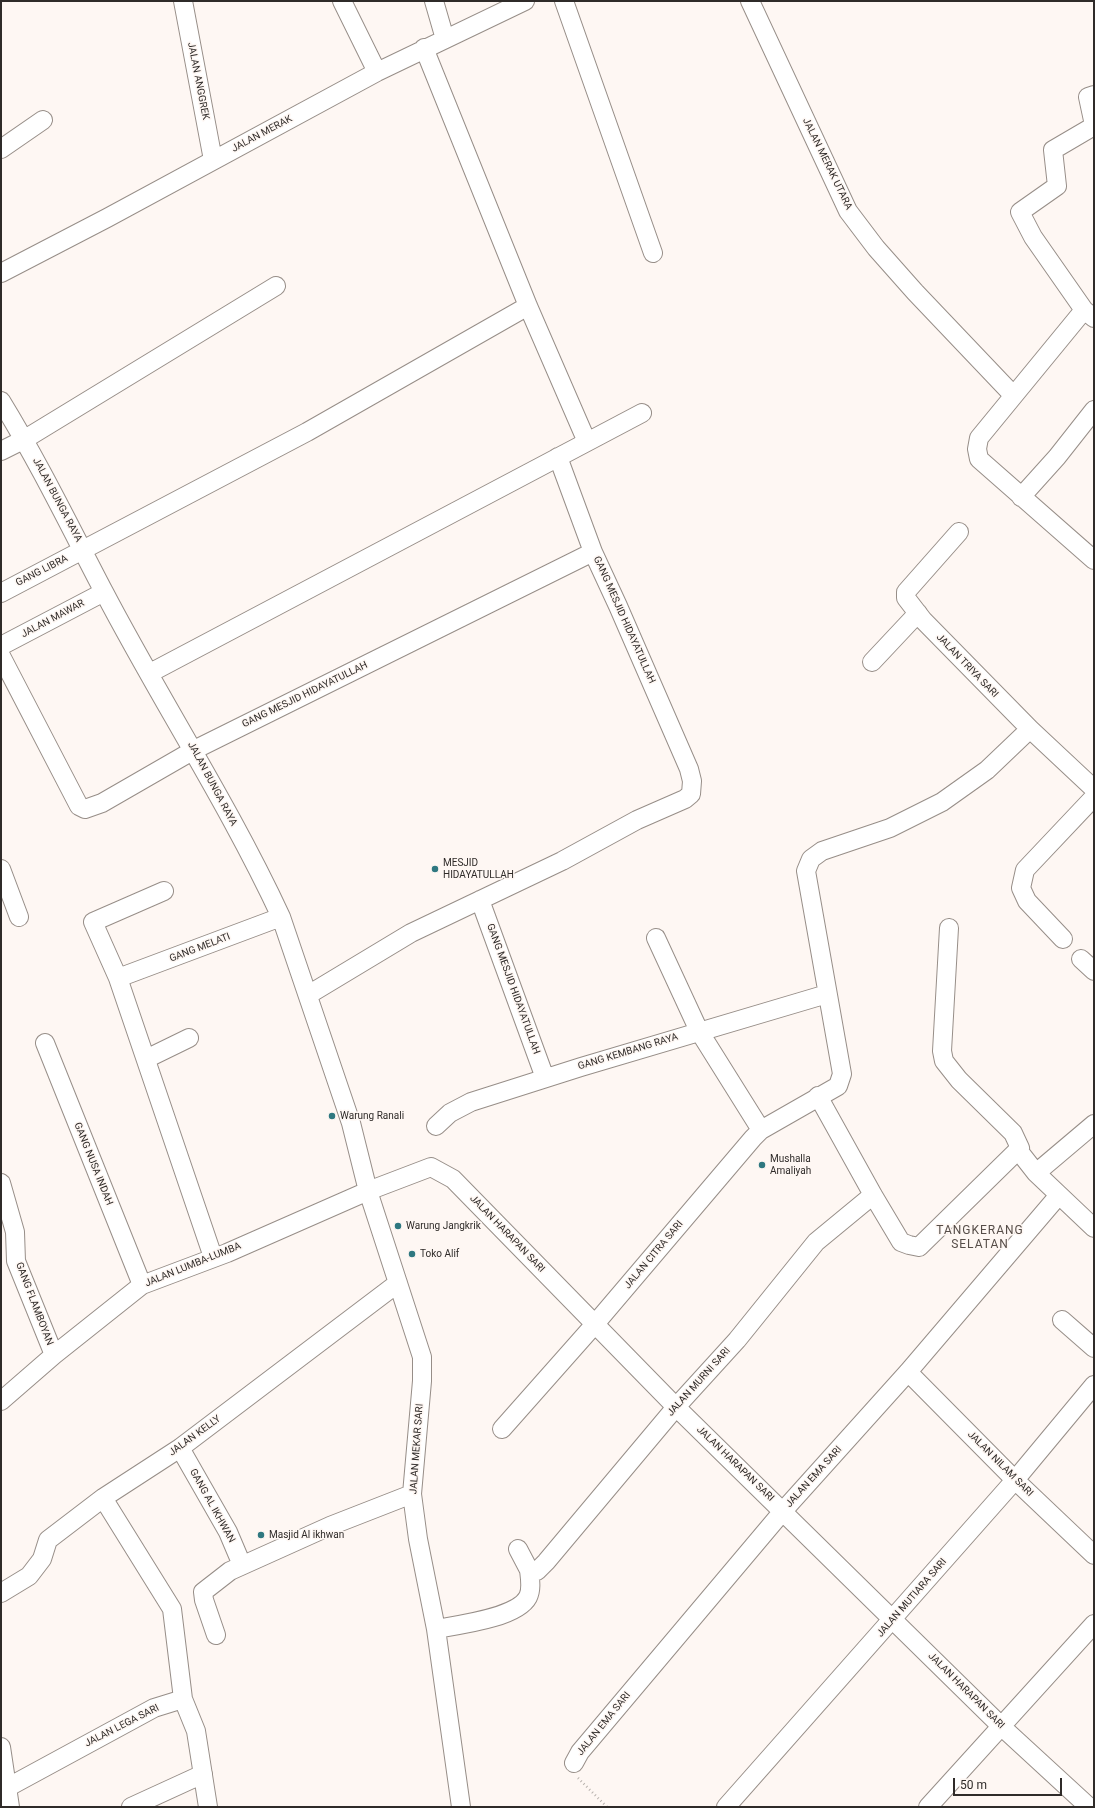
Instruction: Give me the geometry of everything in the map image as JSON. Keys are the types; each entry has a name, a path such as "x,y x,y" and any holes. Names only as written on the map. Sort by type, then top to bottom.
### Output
{"street":[{"name":"JALAN ANGGREK","path":"183,1 213,160"},
{"path":"342,1 377,72"},
{"path":"434,1 445,38"},
{"name":"JALAN MERAK","path":"2,270 107,218 377,72 424,48 525,1"},
{"path":"564,1 653,253"},
{"name":"JALAN MERAK UTARA","path":"750,1 848,210 876,248 905,281 1013,395"},
{"path":"424,48 528,306 587,442"},
{"path":"1094,95 1088,97 1094,126 1053,150 1057,186 1020,212 1033,237 1089,314 1013,395 979,438 977,449 979,460 1094,560"},
{"path":"1,149 43,120"},
{"path":"1,451 24,439 276,286"},
{"name":"GANG LIBRA","path":"1,593 307,432 528,306"},
{"name":"JALAN BUNGA RAYA","path":"1,401 24,439 84,550 104,592 194,750 268,888 281,917 351,1122 368,1191"},
{"path":"1021,497 1057,456 1094,410"},
{"path":"150,673 642,413"},
{"path":"558,457 593,552"},
{"name":"JALAN TRIYA SARI","path":"959,532 906,592 906,598 918,613 1030,730 1094,789"},
{"name":"GANG MESJID HIDAYATULLAH","path":"1,656 77,802 82,808 85,809 102,803 194,750 593,552 689,769 692,781 691,794 685,799 637,820 562,861 411,933 308,995"},
{"name":"JALAN MAWAR","path":"1,646 104,592"},
{"path":"872,662 918,613"},
{"path":"827,994 806,871 811,859 822,850 890,828 942,802 987,770 1030,730"},
{"path":"1063,939 1027,901 1021,888 1025,870 1094,797"},
{"path":"2,872 19,917"},
{"path":"164,891 93,922 118,978 213,1257"},
{"name":"GANG MESJID HIDAYATULLAH","path":"480,900 545,1078"},
{"name":"GANG MELATI","path":"118,978 281,917"},
{"path":"818,1096 872,1196 901,1242 909,1246 919,1247 1020,1148 1013,1133 959,1080 944,1061 942,1051 949,928"},
{"path":"656,938 700,1031 761,1130"},
{"name":"GANG KEMBANG RAYA","path":"436,1126 450,1113 471,1102 545,1078 827,994"},
{"name":"JALAN CITRA SARI","path":"502,1429 595,1324 761,1130 818,1096 838,1086 842,1074 827,994"},
{"path":"146,1059 189,1038"},
{"name":"GANG NUSA INDAH","path":"45,1043 142,1285"},
{"path":"1036,1173 1094,1124"},
{"path":"1018,1150 1036,1173 1094,1228"},
{"name":"JALAN HARAPAN SARI","path":"368,1191 431,1167 453,1179 676,1407 1002,1728 1089,1807"},
{"name":"GANG FLAMBOYAN","path":"1,1183 15,1232 16,1261 54,1354"},
{"name":"JALAN LUMBA-LUMBA","path":"1,1401 54,1354 142,1285 226,1253 368,1191"},
{"name":"JALAN MEKAR SARI","path":"368,1191 422,1357 422,1381 412,1494 418,1539 436,1629 461,1807"},
{"name":"JALAN EMA SARI","path":"574,1763 580,1752 783,1511 908,1372 1058,1195"},
{"name":"JALAN MURNI SARI","path":"529,1570 536,1571 546,1562 676,1407 737,1340 816,1242 872,1196"},
{"name":"JALAN KELLY","path":"1,1593 29,1576 42,1559 48,1540 103,1498 180,1448 398,1284"},
{"path":"1062,1320 1094,1348"},
{"name":"JALAN NILAM SARI","path":"908,1372 1015,1480 1094,1555"},
{"name":"JALAN MUTIARA SARI","path":"726,1807 1015,1480 1094,1385"},
{"name":"GANG AL IKHWAN","path":"180,1448 228,1532 242,1565"},
{"path":"216,1635 204,1600 203,1592 230,1571 330,1526 412,1494"},
{"path":"103,1498 172,1609 183,1698 196,1731 208,1807"},
{"path":"436,1629 502,1616 528,1598 531,1588 529,1570 518,1549"},
{"path":"928,1807 1002,1728 1094,1624"},
{"name":"JALAN LEGA SARI","path":"4,1789 154,1708 183,1698"},
{"path":"1,1747 4,1789 10,1807"},
{"path":"131,1807 202,1774"}],"path":[{"path":"574,1763 577,1777 607,1807"}],"place":[{"name":"MESJID HIDAYATULLAH","path":"435,869"},
{"name":"Warung Ranali","path":"332,1116"},
{"name":"Mushalla Amaliyah","path":"762,1165"},
{"name":"Warung Jangkrik","path":"398,1226"},
{"name":"Toko Alif","path":"412,1254"},
{"name":"Masjid Al ikhwan","path":"261,1535"}],"district":[{"name":"TANGKERANG SELATAN","path":"980,1238"}]}
